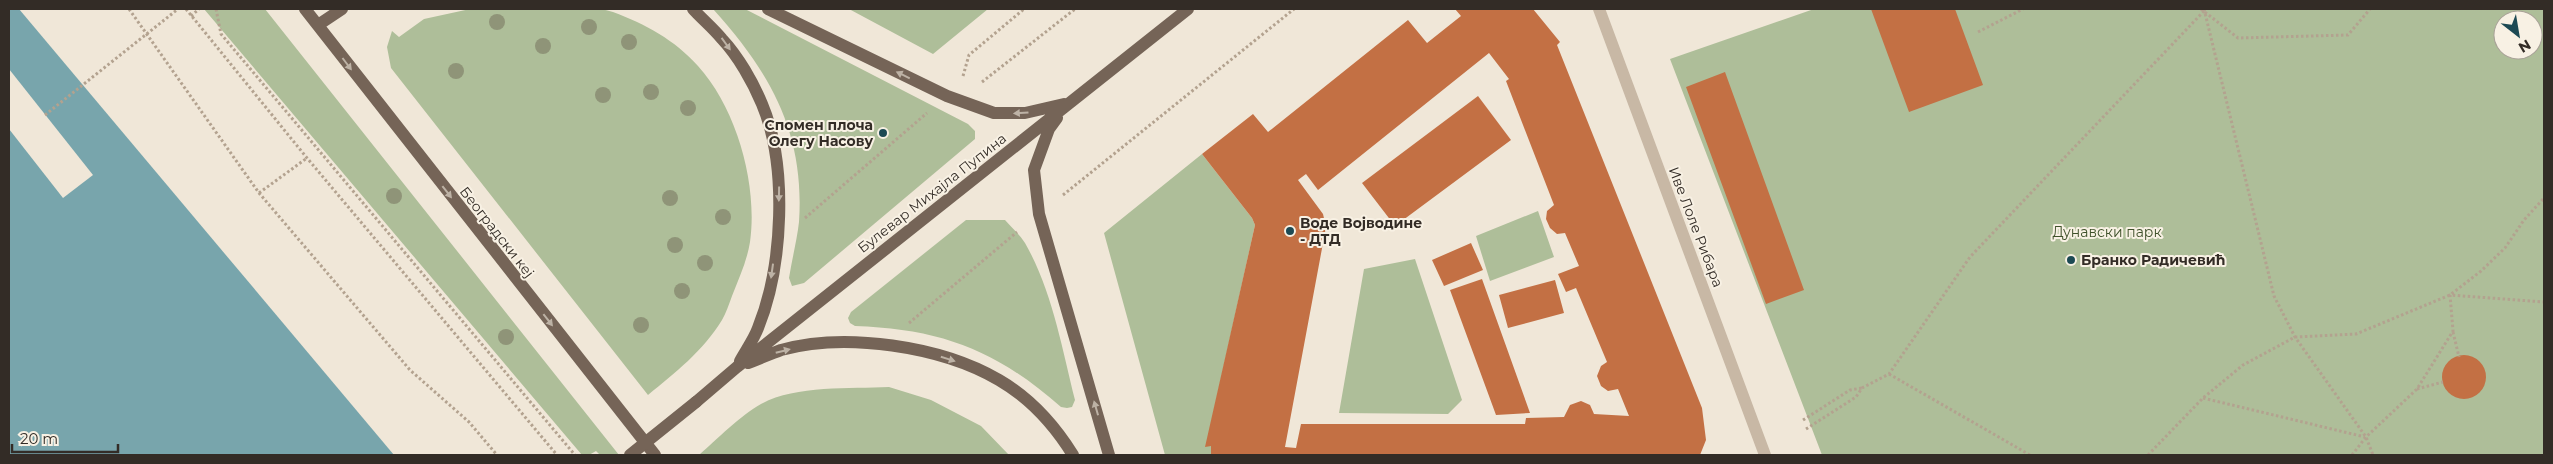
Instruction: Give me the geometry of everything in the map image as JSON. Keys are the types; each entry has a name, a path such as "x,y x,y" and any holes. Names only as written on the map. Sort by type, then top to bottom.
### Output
{"main road":[{"name":"Београдски кеј","path":"305,9 655,455"},
{"path":"318,25 342,9"},
{"path":"693,9 724,40 744,70 762,103 774,140 779,175 778,223 771,279 758,328 737,367"},
{"path":"768,9 947,96 994,113 1024,113 1069,103"},
{"name":"Булевар Михајла Пупина","path":"630,455 737,367 1188,9"},
{"path":"1069,103 1049,128 1034,170 1039,214 1109,455"},
{"path":"737,367 781,350 838,341 901,346 952,360 999,380 1032,404 1060,435 1073,455"}],"street":[{"name":"Иве Лоле Рибара","path":"1598,9 1765,455"}],"path":[{"path":"130,9 259,193 410,370 469,422 497,455"},
{"path":"45,115 178,9"},
{"path":"186,9 307,158 557,455"},
{"path":"191,16 199,9"},
{"path":"216,9 221,34 575,455"},
{"path":"962,83 969,55 1024,9"},
{"path":"976,82 983,82 1075,9"},
{"path":"904,327 1039,214 1294,9"},
{"path":"1978,32 2023,9"},
{"path":"2203,10 2238,38 2348,35 2370,9"},
{"path":"2203,10 2274,296 2295,337 2366,437 2373,455"},
{"path":"1803,420 1850,390 1862,388 1889,374 1970,257 2203,10"},
{"path":"799,224 934,107"},
{"path":"259,193 307,158"},
{"path":"2148,455 2203,398 2243,365 2295,337 2356,334 2450,295 2481,271 2504,248 2524,220 2544,198"},
{"path":"2450,295 2544,302"},
{"path":"2450,295 2453,331 2459,357"},
{"path":"2352,455 2366,437 2417,389 2453,331"},
{"path":"1889,374 2030,455"},
{"path":"2417,389 2444,382"},
{"path":"1806,429 1856,397 1862,388"},
{"path":"2203,398 2366,437"}],"green space":[{"path":"586,8 613,12 637,22 680,48 698,66 724,104 742,149 751,196 752,220 747,256 722,320 706,342 688,361 648,395 391,68 387,47 392,31 399,37 424,19 470,9"},
{"path":"204,9 265,9 619,455 600,455 596,451 589,455 582,455"},
{"path":"713,9 745,9 968,124 975,131 975,139 804,283 792,286 789,278 799,222 799,190 796,160 789,132 780,106 767,81 751,56"},
{"path":"849,9 988,9 933,54"},
{"name":"Дунавски парк","path":"1814,9 2544,9 2544,455 1822,455 1670,59"},
{"path":"1202,154 1252,218 1255,225 1206,446 1211,446 1211,455 1165,455 1104,233"},
{"path":"1538,211 1554,257 1490,281 1476,236"},
{"path":"966,220 1005,220 1025,243 1042,280 1055,320 1075,400 1072,407 1061,407 1037,387 1013,371 990,357 966,346 914,332 855,326 850,323 848,318 851,312"},
{"path":"1415,259 1462,400 1448,414 1339,413 1364,269"},
{"path":"889,387 931,400 981,426 1009,455 699,455 745,414 775,398 823,389"}],"water":[{"path":"9,9 19,9 394,455 9,455"}],"pier":[{"path":"9,69 93,175 63,198 9,129"}],"building":[{"path":"1455,9 1533,9 1560,42 1557,45 1702,408 1706,440 1700,455 1211,455 1211,446 1205,447 1255,225 1252,218 1202,154 1253,114 1268,132 1408,20 1427,43 1461,16","holes":["1489,53 1509,79 1506,81 1554,205 1547,211 1546,219 1550,228 1557,234 1565,233 1579,266 1558,274 1566,292 1576,288 1607,362 1601,366 1597,376 1601,386 1608,391 1618,389 1629,416 1594,414 1590,405 1581,401 1570,405 1564,417 1526,418 1525,424 1301,424 1296,448 1285,447 1326,227 1323,214 1298,180 1306,174 1318,190"]},
{"path":"1871,9 1955,9 1983,85 1909,112"},
{"path":"1725,72 1804,290 1766,304 1686,87"},
{"path":"1478,96 1511,140 1395,226 1362,183"},
{"path":"1471,243 1483,270 1444,286 1432,260"},
{"path":"1482,279 1530,413 1496,415 1450,290"},
{"path":"1555,280 1564,313 1508,328 1499,295"},
{"path":"2464,355 2476,359 2482,365 2486,377 2482,389 2476,395 2464,399 2452,395 2446,389 2442,377 2446,365 2452,359"}],"place":[{"name":"Спомен плоча Олегу Насову","path":"883,133"},
{"name":"Воде Војводине - ДТД","path":"1290,231"},
{"name":"Бранко Радичевић","path":"2071,260"}]}
